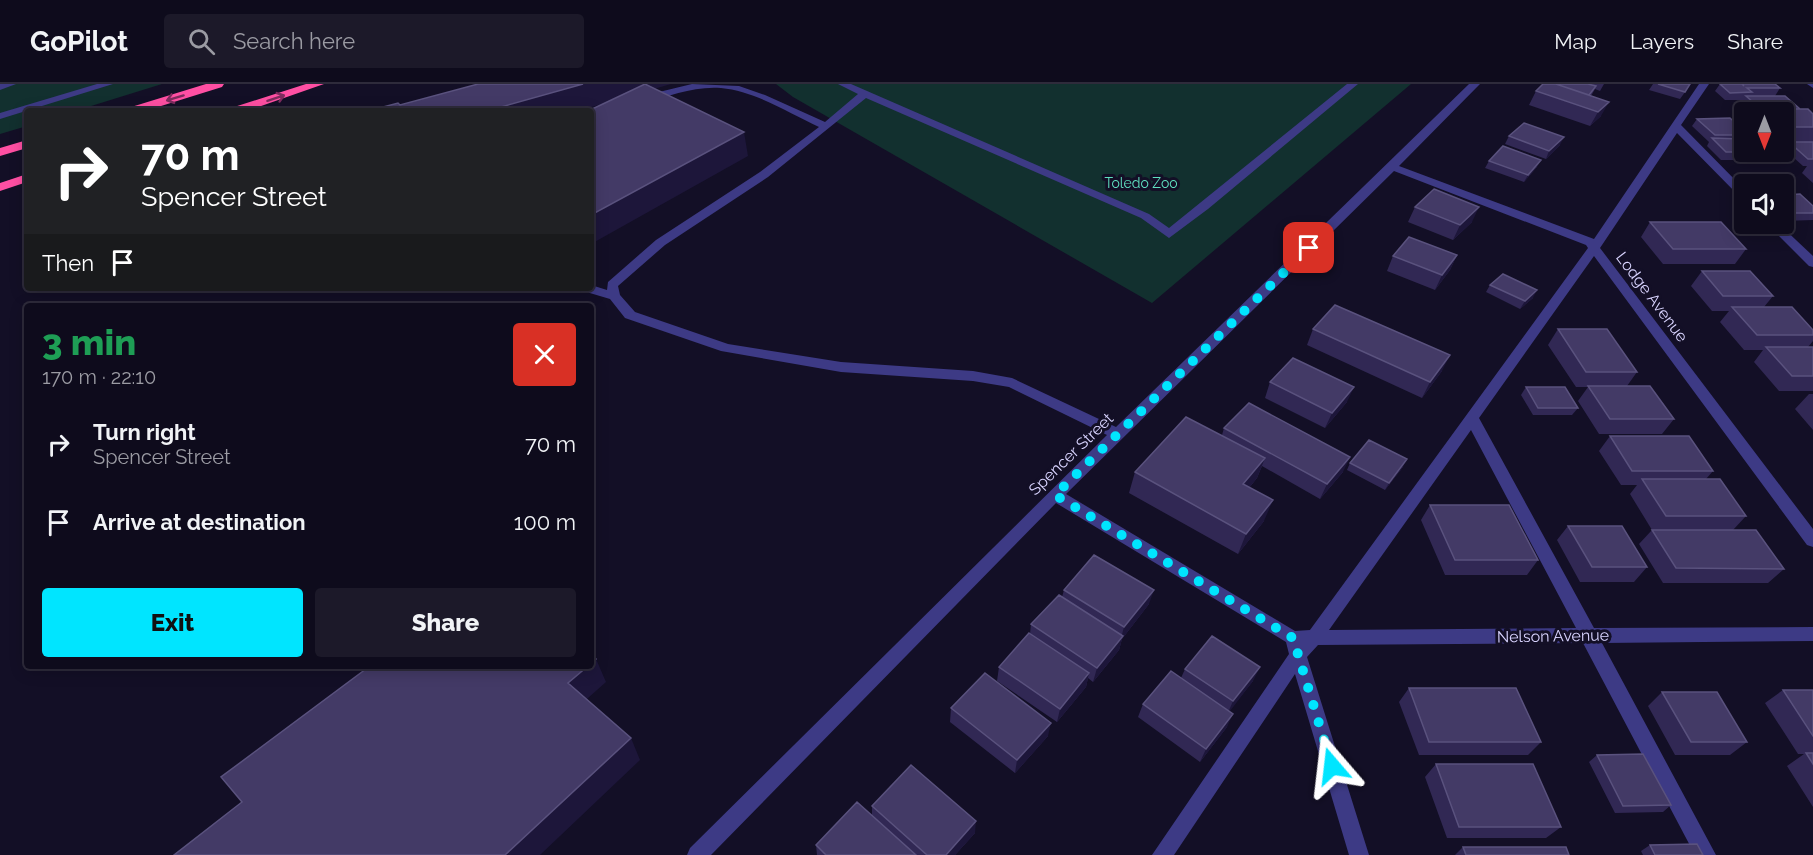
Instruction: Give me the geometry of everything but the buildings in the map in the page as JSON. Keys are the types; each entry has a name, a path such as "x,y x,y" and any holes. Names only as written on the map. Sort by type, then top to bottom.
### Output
{"highway":[{"path":"142,108 218,84"},
{"path":"244,108 318,84"},
{"path":"0,152 24,145"},
{"path":"0,187 24,179"}],"street":[{"path":"0,87 11,84"},
{"path":"27,108 108,84"},
{"path":"638,102 668,91 701,84 721,84 751,94 826,126"},
{"path":"843,84 1145,216 1169,234 1353,84"},
{"name":"Spencer Street","path":"697,855 1055,495 1475,84"},
{"path":"1314,638 1594,248 1704,84"},
{"path":"866,94 751,184 686,224 634,261 612,285 614,296 630,315 726,348 841,367 973,376 1012,383 1118,434"},
{"path":"0,116 24,109"},
{"path":"1676,126 1734,185"},
{"name":"Lodge Avenue","path":"1392,167 1590,242 1813,540"},
{"path":"1783,234 1813,263"},
{"path":"594,290 614,296"},
{"path":"1472,417 1706,855"},
{"path":"1055,495 1296,647 1359,855"},
{"name":"Nelson Avenue","path":"1296,647 1314,638 1813,634"},
{"path":"1162,855 1296,647"}],"green space":[{"path":"0,84 162,84 85,108 24,108 24,127 0,134"},
{"name":"Toledo Zoo","path":"776,84 1411,84 1152,303 793,97"}],"route":[{"path":"1309,248 1055,495 1293,638 1332,766"}]}
